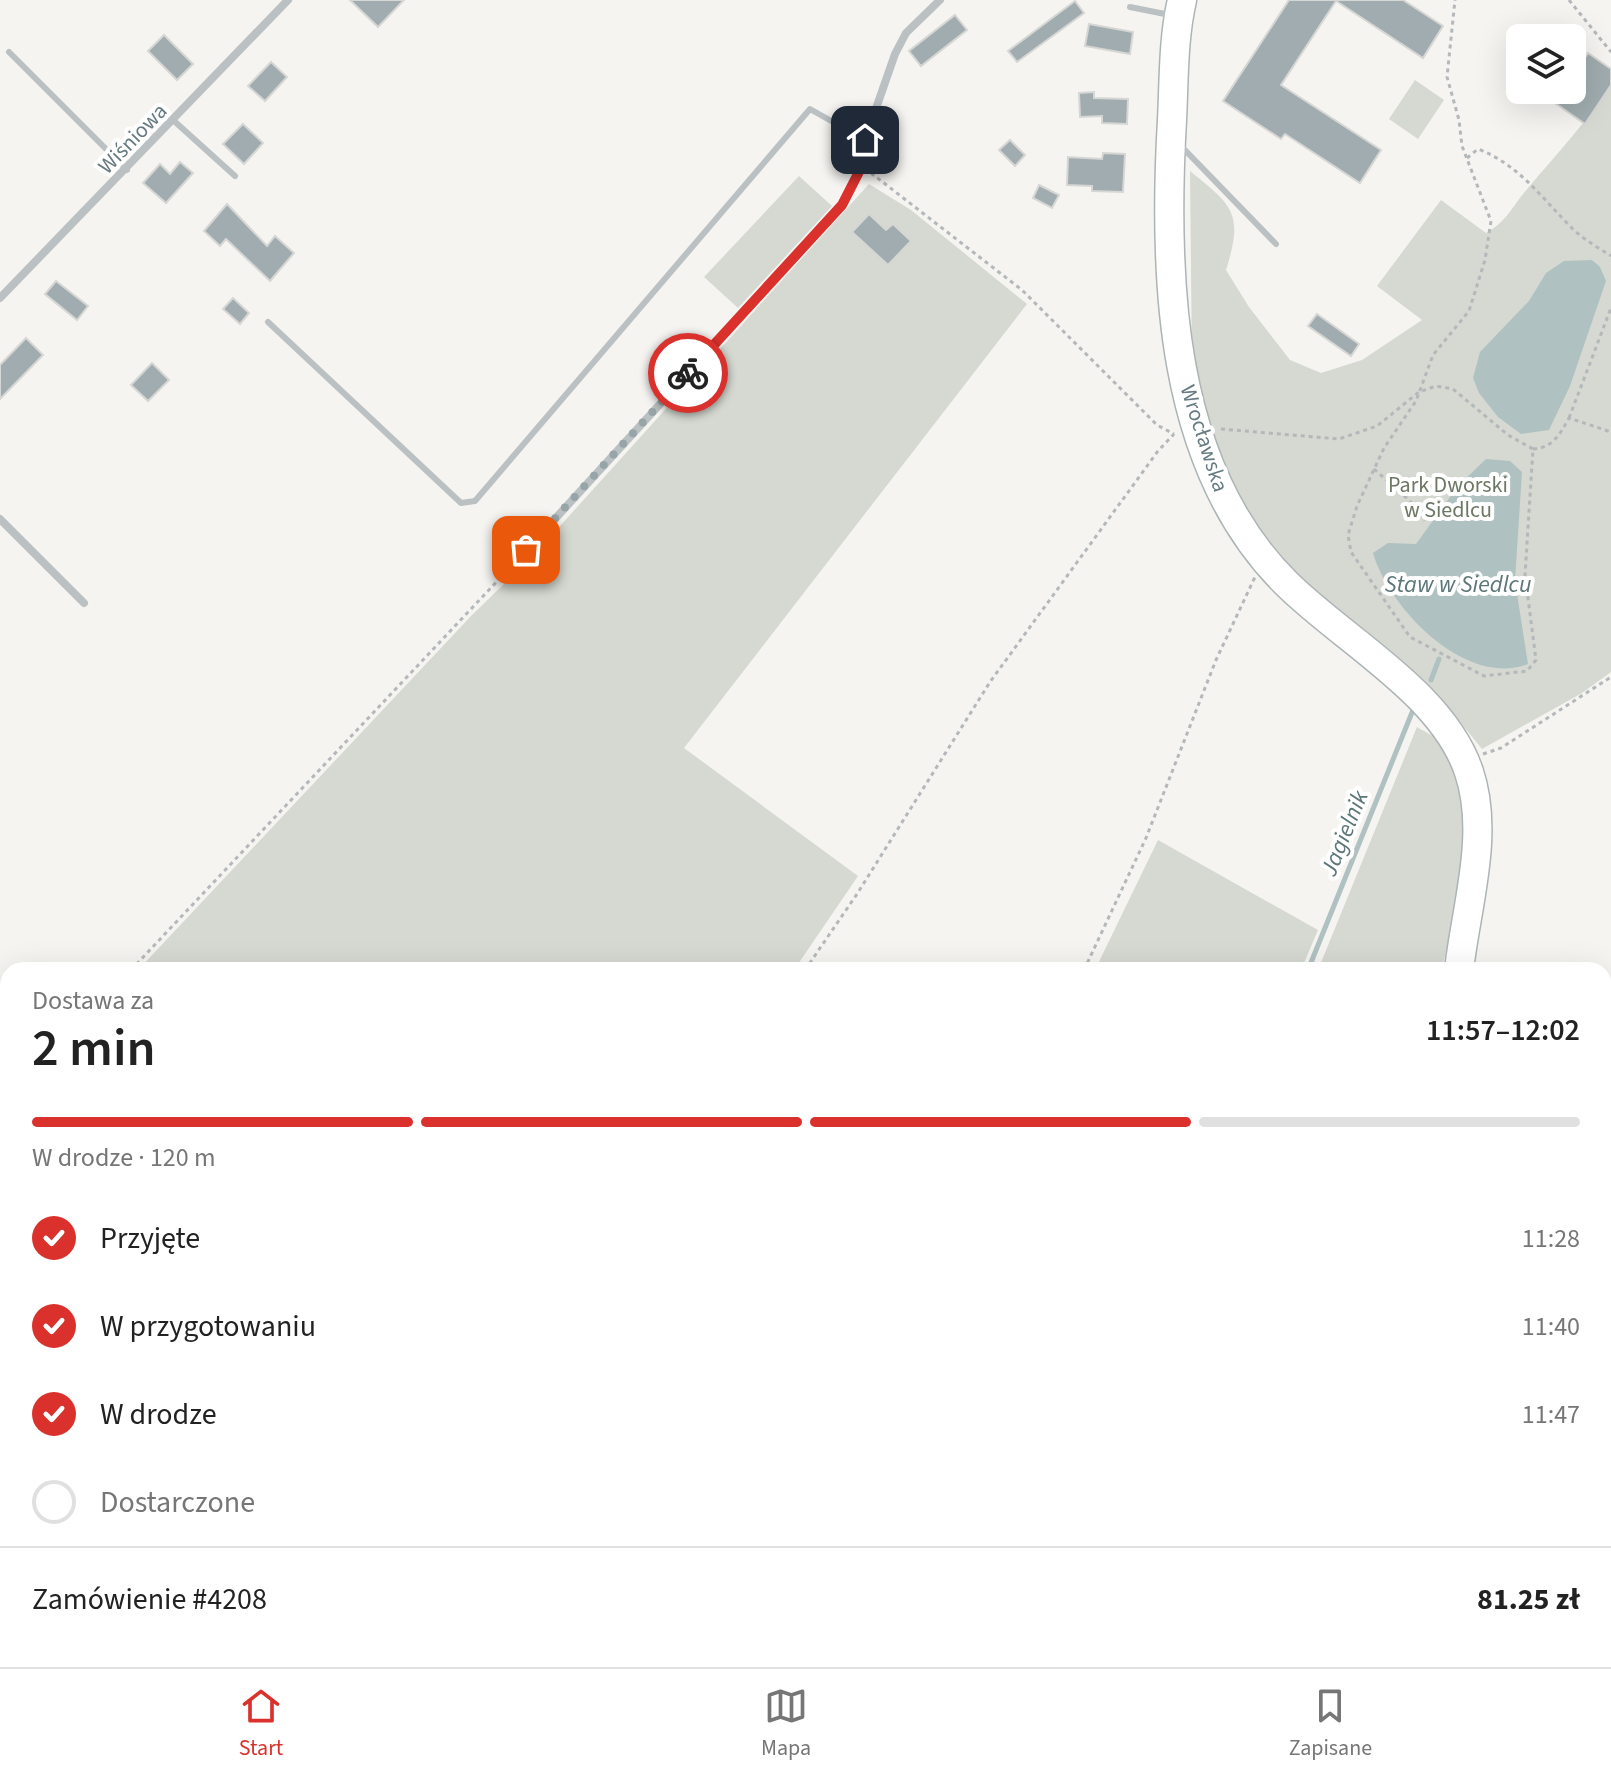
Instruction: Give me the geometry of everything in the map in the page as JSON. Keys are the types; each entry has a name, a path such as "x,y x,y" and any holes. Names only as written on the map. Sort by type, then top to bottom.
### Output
{"street":[{"name":"Wiśniowa","path":"0,298 288,0"},
{"path":"511,567 842,205 862,166 865,140 906,33 940,0"},
{"name":"Wrocławska","path":"1180,8 1171,140 1173,291 1186,431 1229,508 1265,559 1286,583 1414,693 1449,733 1464,760 1474,788 1477,836 1460,962"},
{"path":"0,519 84,603"}],"lane":[{"path":"1130,7 1180,8"},
{"path":"9,52 127,170"},
{"path":"268,322 461,503 475,501 810,109 865,140"},
{"path":"173,120 235,176"},
{"path":"1171,140 1181,146 1276,244"}],"path":[{"path":"1455,0 1447,77 1467,158 1491,221 1485,260 1475,298 1462,321 1433,355 1419,392 1374,469 1351,520 1351,552 1410,637 1484,676 1527,671 1536,660 1525,575 1533,449"},
{"path":"1569,0 1611,52"},
{"path":"1467,158 1478,149 1509,165 1534,184 1572,229 1611,256"},
{"path":"862,166 1022,290 1157,425 1186,431 1339,439 1377,426 1419,392 1436,386 1453,389 1508,435 1533,449 1552,443 1569,418 1611,308"},
{"path":"1569,418 1611,432"},
{"path":"810,962 857,894 990,682 1158,451 1186,431"},
{"path":"1374,469 1410,501 1424,521"},
{"path":"1088,962 1146,838 1223,646 1265,559"},
{"path":"139,962 511,567"},
{"path":"1464,760 1501,748 1611,677"}],"green space":[{"path":"1415,80 1444,100 1418,139 1389,119"},
{"name":"Park Dworski w Siedlcu","path":"1611,85 1611,672 1582,693 1482,749 1443,701 1297,583 1227,486 1192,364 1190,171 1216,193 1231,212 1234,235 1226,270 1249,307 1290,360 1321,373 1362,360 1422,320 1377,286 1441,200 1486,233 1493,229 1571,138"},
{"path":"799,176 832,206 738,308 704,277"},
{"path":"869,184 911,210 1027,304 684,748 858,876 799,962 146,962 472,615 532,557"},
{"path":"1417,727 1443,744 1458,767 1465,794 1468,823 1466,854 1444,962 1321,962"},
{"path":"1158,840 1318,930 1304,962 1099,962"}],"water":[{"path":"1592,260 1600,267 1606,281 1570,386 1549,430 1521,434 1498,417 1479,393 1473,378 1480,352 1529,301 1546,273 1564,261"},
{"name":"Staw w Siedlcu","path":"1486,459 1510,461 1522,472 1515,581 1528,664 1504,668 1479,665 1455,654 1433,638 1412,619 1395,597 1373,553 1388,543 1416,544 1458,486"}],"building":[{"path":"350,0 404,0 378,27"},
{"path":"1289,0 1403,0 1443,26 1423,58 1336,1 1281,85 1381,150 1360,183 1285,134 1281,139 1223,101"},
{"path":"1075,1 1084,13 1017,62 1008,51"},
{"path":"955,15 967,30 921,66 909,51"},
{"path":"1089,24 1133,32 1130,54 1085,46"},
{"path":"164,35 193,64 177,80 148,51"},
{"path":"1588,53 1611,69 1611,85 1585,124 1556,104 1586,104"},
{"path":"271,62 287,77 265,101 248,86"},
{"path":"1094,92 1094,98 1128,99 1127,124 1102,123 1102,116 1080,117 1079,93"},
{"path":"243,124 263,143 244,164 223,144"},
{"path":"1010,140 1025,155 1015,166 999,150"},
{"path":"1103,153 1125,154 1123,192 1092,191 1092,186 1067,185 1068,157 1102,159"},
{"path":"180,162 193,173 166,203 143,183 160,164 170,174"},
{"path":"1039,185 1059,195 1052,208 1033,198"},
{"path":"227,204 267,246 275,236 294,253 270,281 226,239 220,246 204,231"},
{"path":"869,214 886,230 893,224 911,241 888,265 852,232"},
{"path":"56,281 88,306 77,320 45,294"},
{"path":"233,298 249,313 240,324 223,309"},
{"path":"1317,314 1359,344 1351,356 1308,326"},
{"path":"26,338 43,355 0,399 0,365"},
{"path":"152,363 169,380 148,401 131,385"}],"waterway":[{"name":"Jagielnik","path":"1431,680 1439,659"},
{"name":"Jagielnik","path":"1311,962 1413,710"}],"way so far":[{"path":"526,550 688,373"}],"route":[{"path":"688,373 842,205 862,166 865,140"}]}
